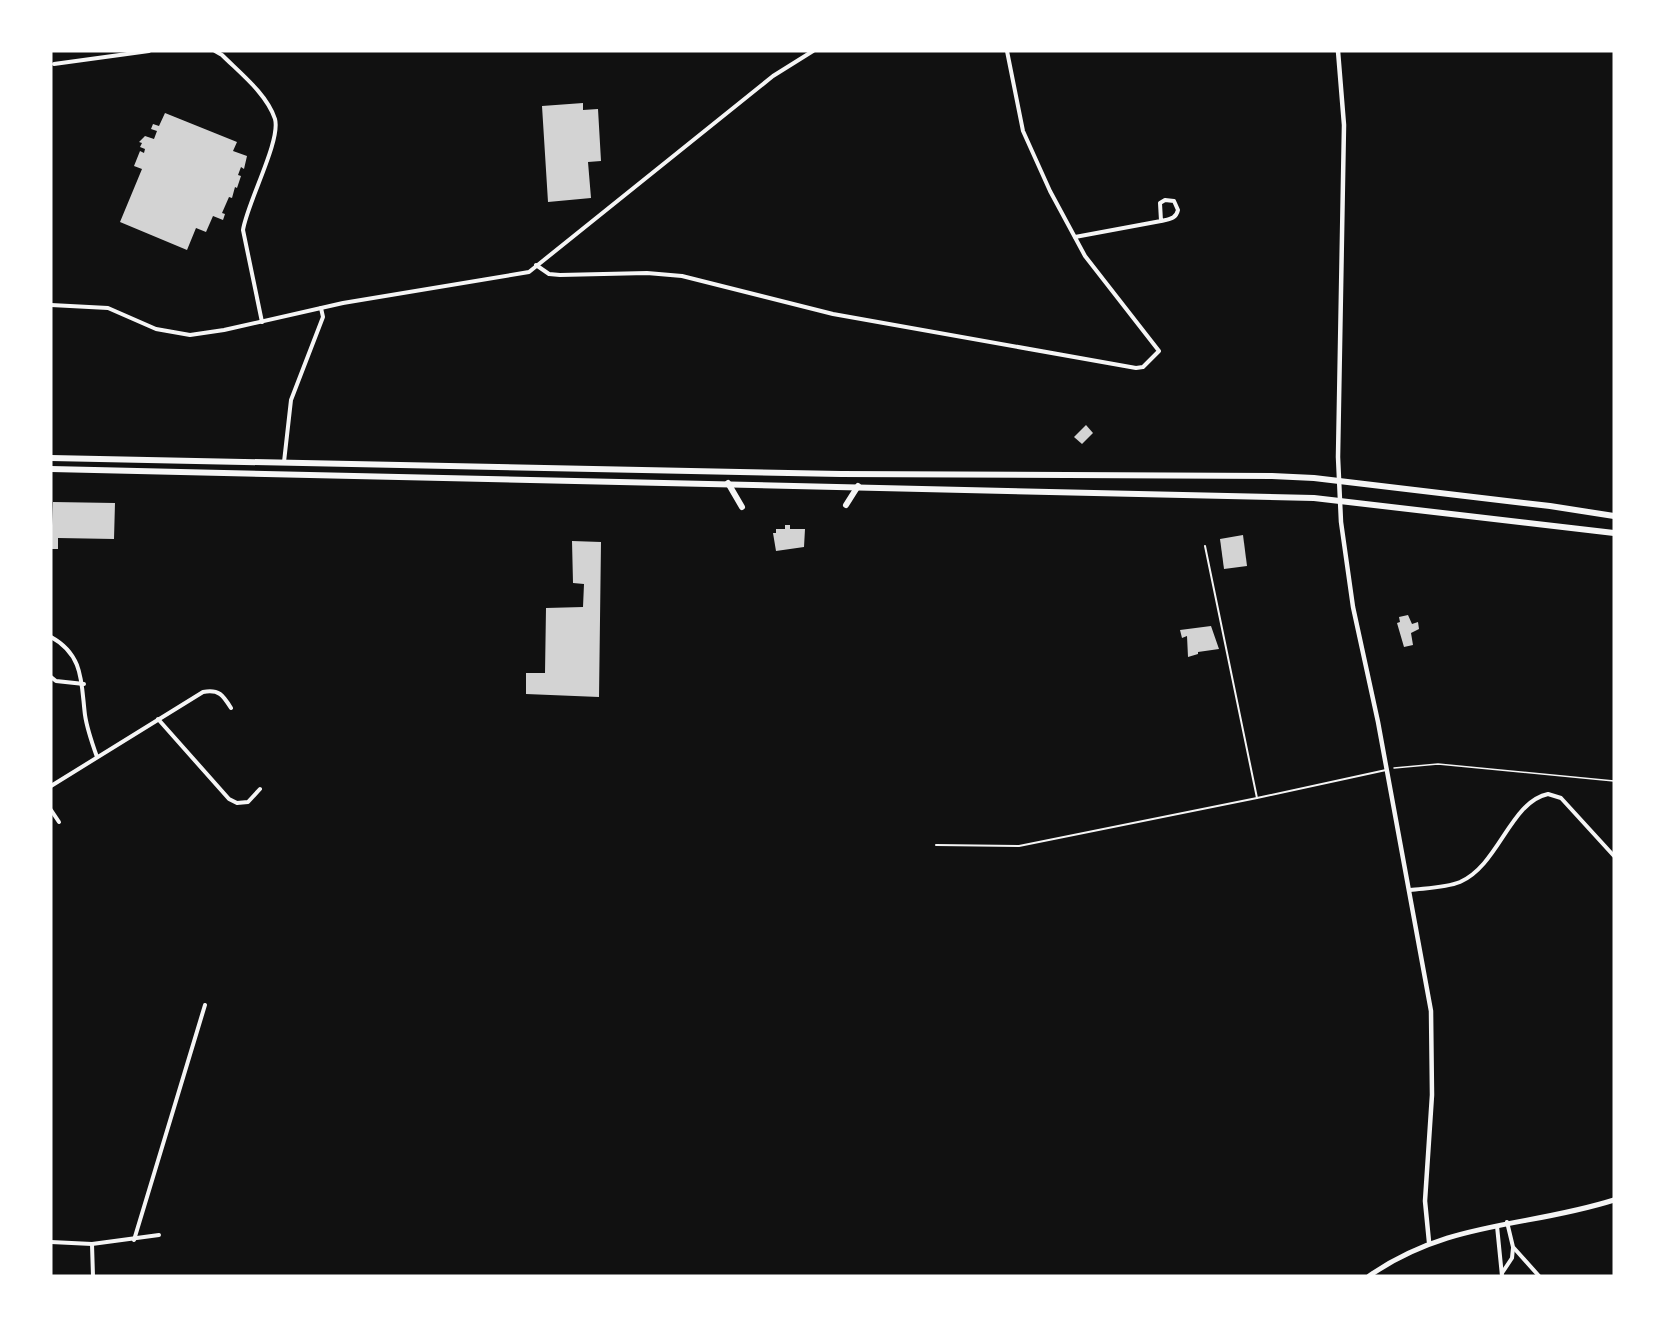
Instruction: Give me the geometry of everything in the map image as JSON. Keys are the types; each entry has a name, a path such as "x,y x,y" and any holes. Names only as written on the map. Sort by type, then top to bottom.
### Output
{"highway":[{"path":"51,458 841,474 1211,474 1314,478 1550,506 1614,516"},
{"path":"51,469 858,486 1133,495 1261,495 1339,501 1614,533"},
{"path":"728,483 742,507"},
{"path":"846,505 858,486"}],"main road":[{"path":"1369,1276 1391,1261 1429,1242 1496,1224 1614,1200"}],"street":[{"path":"54,64 149,51"},
{"path":"215,51 222,55 262,96 276,122 274,141 245,216 243,230 262,322"},
{"path":"51,305 108,308 156,328 190,335 262,322 321,308 529,272 773,76 813,51"},
{"path":"536,265 549,274 560,275 647,273 690,277 833,314 1136,368 1143,367 1159,351 1094,268 1075,237 1030,149 1023,131 1007,51"},
{"path":"1338,51 1344,130 1339,501 1347,576 1375,705 1431,1011 1432,1095 1425,1201 1429,1242"},
{"path":"1075,237 1161,221 1177,215 1178,207 1174,201 1165,200 1160,203 1158,209 1161,221"},
{"path":"284,462 291,400 323,317 321,308"},
{"path":"51,637 59,641 77,661 84,684 85,714 97,757"},
{"path":"51,677 56,681 84,684"},
{"path":"51,786 203,692 210,690 223,695 231,708"},
{"path":"158,718 229,800 244,803 260,789"},
{"path":"1410,890 1447,886 1462,881 1491,855 1529,803 1548,794 1561,798 1614,856"},
{"path":"51,810 59,822"},
{"path":"134,1240 205,1005"},
{"path":"1502,1274 1512,1258 1513,1247 1507,1222"},
{"path":"1496,1224 1502,1274"},
{"path":"51,1242 92,1244 159,1235"},
{"path":"92,1244 93,1276"},
{"path":"1513,1247 1539,1276"}],"lane":[{"path":"1205,546 1257,798"},
{"path":"936,845 1019,846 1386,770"}],"path":[{"path":"1386,770 1413,764 1438,764 1614,781"}],"building":[{"path":"583,103 583,110 598,109 601,161 588,162 591,198 548,202 542,106"},
{"path":"165,113 237,142 233,151 247,156 244,169 241,167 238,175 241,176 237,188 235,187 232,198 229,197 222,213 225,214 223,220 213,216 206,232 196,228 187,250 120,222 142,169 134,166 140,151 144,153 145,149 140,147 142,143 139,142 145,136 154,139 157,131 151,129 153,124 159,126"},
{"path":"1086,425 1093,433 1082,444 1074,437"},
{"path":"53,502 115,503 114,539 58,538 58,549 51,549"},
{"path":"785,525 790,525 790,529 805,529 804,547 776,551 773,533 776,533 776,529 785,529"},
{"path":"1243,535 1247,566 1224,569 1220,539"},
{"path":"572,541 601,542 599,697 526,694 526,673 545,673 546,608 583,607 584,584 573,583"},
{"path":"1408,615 1412,624 1418,622 1419,629 1411,633 1413,645 1404,647 1397,623 1400,622 1399,617"},
{"path":"1211,626 1219,649 1198,652 1188,657 1187,636 1182,638 1180,630"}]}
